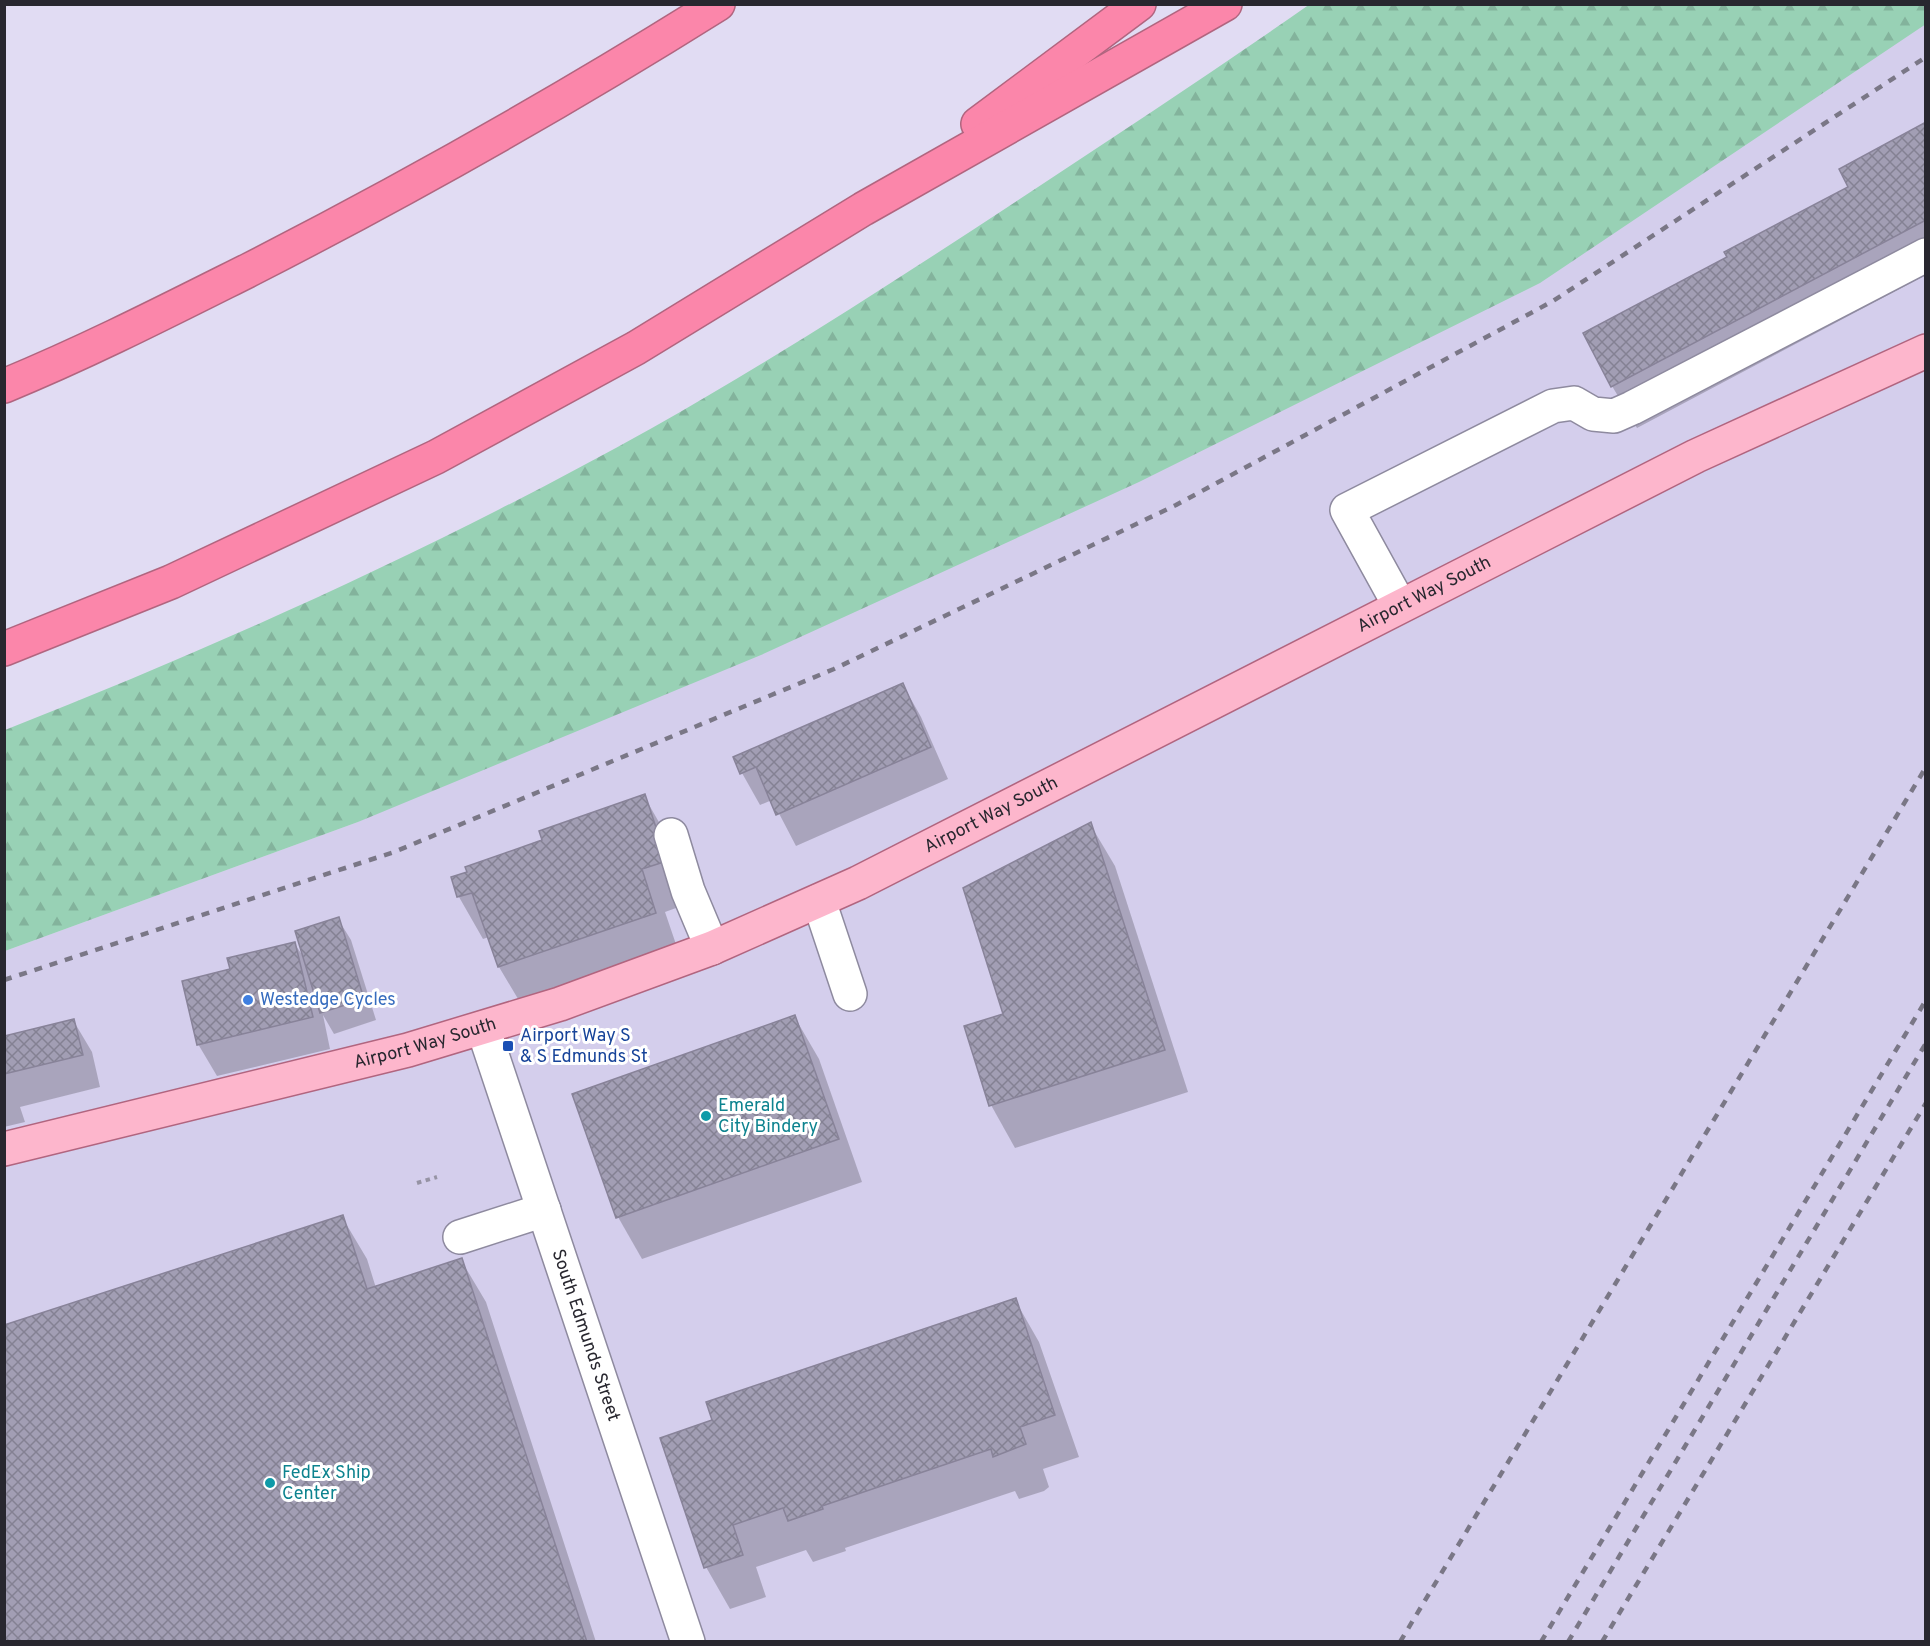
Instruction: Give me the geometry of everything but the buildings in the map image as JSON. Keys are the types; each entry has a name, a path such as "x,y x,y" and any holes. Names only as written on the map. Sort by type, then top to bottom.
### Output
{"highway":[{"path":"4,386 86,352 344,221 576,93 717,4"},
{"path":"863,208 1139,4"},
{"path":"4,649 171,582 436,457 636,348 863,208 1225,4"}],"main road":[{"name":"Airport Way South","path":"4,1149 408,1050 571,1000 712,948 819,902 1256,682 1431,590 1696,456 1926,351"}],"street":[{"path":"1400,606 1347,510 1553,406 1574,403 1593,414 1614,416 1926,255"},
{"path":"670,835 688,891 712,948"},
{"path":"819,902 850,994"},
{"name":"South Edmunds Street","path":"483,1028 688,1641"},
{"path":"460,1237 544,1210"}],"path":[{"path":"417,1183 437,1177"}],"shaded area":[{"path":"1925,23 1925,1641 5,1642 5,951 358,822"}],"green space":[{"path":"1310,4 1925,4 1926,24 1540,283 1139,482 761,655 358,822 5,951 5,730 252,627 333,590 494,512 652,428 798,342 893,282 1173,98"}],"railway":[{"path":"4,980 394,852 834,669 1176,505 1553,301 1926,57"},
{"path":"1400,1642 1926,767"},
{"path":"1541,1642 1926,1000"},
{"path":"1568,1642 1926,1043"},
{"path":"1602,1642 1926,1103"}],"place":[{"name":"Westedge Cycles","path":"248,1000"},
{"name":"Airport Way S & S Edmunds St","path":"508,1046"},
{"name":"Emerald City Bindery","path":"706,1116"},
{"name":"FedEx Ship Center","path":"270,1483"}]}
